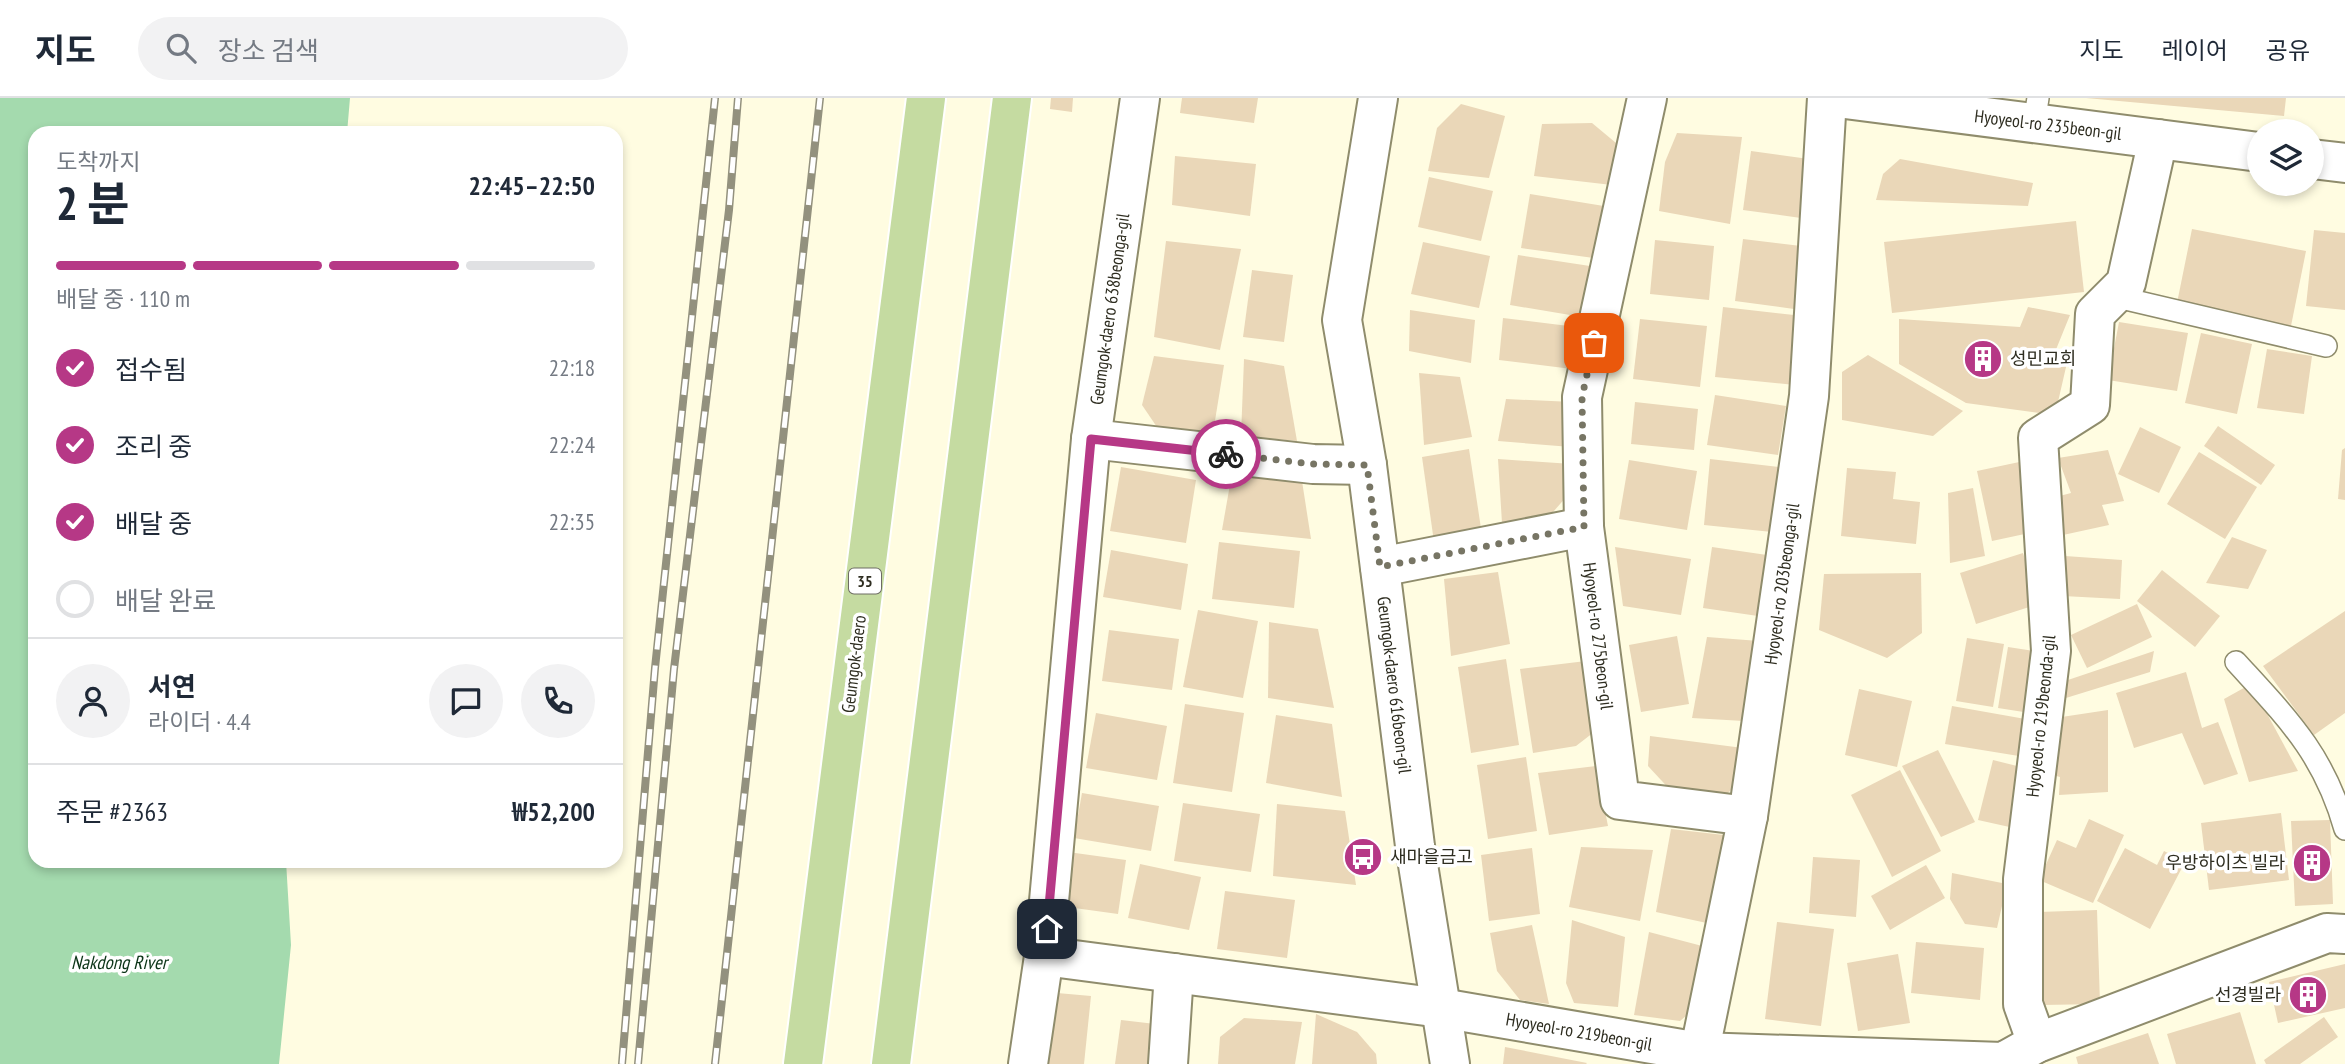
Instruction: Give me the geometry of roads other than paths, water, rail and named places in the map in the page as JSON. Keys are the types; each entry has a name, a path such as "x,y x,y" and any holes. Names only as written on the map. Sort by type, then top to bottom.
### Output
{"main road":[{"name":"Geumgok-daero","path":"803,1064 926,98"},
{"path":"891,1064 1012,98"}],"street":[{"name":"Geumgok-daero 638beonga-gil","path":"1028,1064 1044,956 1091,439 1140,98"},
{"name":"Geumgok-daero 616beon-gil","path":"1378,98 1342,320 1367,465 1415,846 1450,1064"},
{"name":"Hyoyeol-ro 275beon-gil","path":"1647,98 1582,397 1584,527 1620,800 1748,816"},
{"name":"Hyoyeol-ro 203beonga-gil","path":"1698,1058 1748,816 1809,396 1827,98"},
{"name":"Hyoyeol-ro 235beon-gil","path":"1837,98 2036,111 2158,139 2247,150"},
{"name":"Hyoyeol-ro 219beonda-gil","path":"2037,1043 2023,1004 2023,879 2051,651 2038,438 2090,405 2095,314 2126,283 2158,139"},
{"path":"2324,160 2345,163"},
{"path":"1091,439 1313,464 1367,465"},
{"path":"1380,567 1584,527"},
{"name":"Hyoyeol-ro 219beon-gil","path":"1044,956 1441,1008 1698,1058 2002,1063 2037,1043 2327,933 2345,934"},
{"path":"1168,1064 1174,973"}],"lane":[{"path":"2113,296 2326,346"},
{"path":"2236,662 2302,734 2336,796 2345,829"}],"water":[{"name":"Nakdong River","path":"0,98 350,98 348,126 28,126 28,868 286,868 291,945 279,1064 0,1064"}],"railway":[{"path":"622,1064 655,668 715,98"},
{"path":"638,1064 674,669 729,210 738,98"},
{"path":"715,1064 820,98"}],"place":[{"name":"성민교회","path":"1983,359"},
{"name":"새마을금고","path":"1363,857"},
{"name":"우방하이츠 빌라","path":"2312,863"},
{"name":"선경빌라","path":"2308,995"}]}
